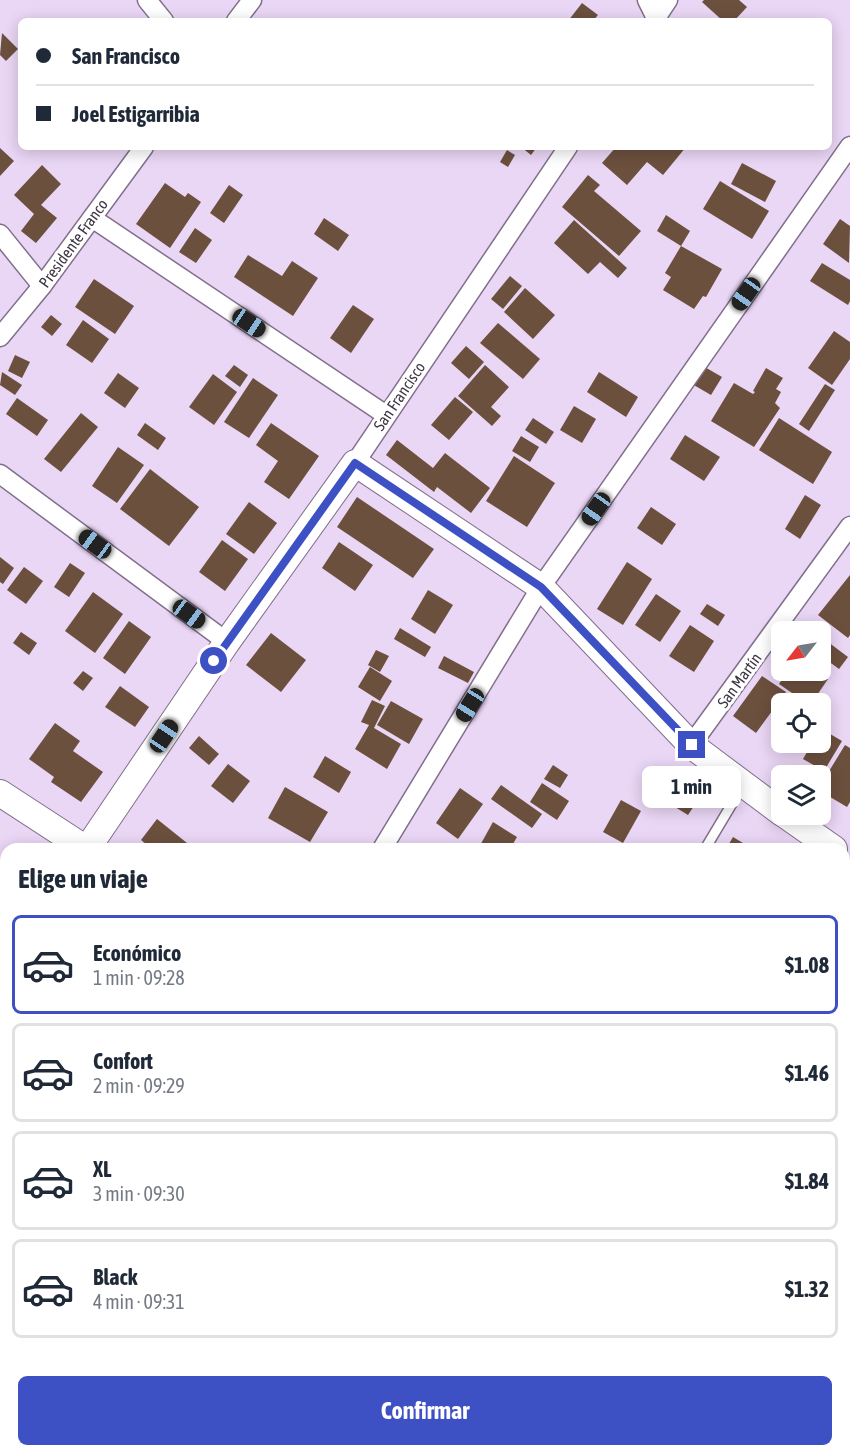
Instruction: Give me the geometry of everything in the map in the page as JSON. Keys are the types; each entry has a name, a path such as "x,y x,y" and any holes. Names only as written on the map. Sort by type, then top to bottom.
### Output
{"street":[{"path":"147,0 162,18"},
{"path":"238,18 252,0"},
{"path":"647,0 655,18"},
{"path":"657,18 668,0"},
{"name":"Presidente Franco","path":"0,337 42,286 142,150"},
{"name":"San Francisco","path":"90,843 227,642 355,463 566,150"},
{"path":"388,843 541,587 840,150"},
{"path":"92,218 386,415"},
{"path":"0,234 42,286"},
{"path":"355,463 541,587 692,745 771,805"},
{"path":"0,474 227,642"},
{"name":"San Martín","path":"692,745 850,526"},
{"path":"0,793 77,843"},
{"path":"799,825 825,843"}],"lane":[{"path":"709,843 744,784"}],"building":[{"path":"704,0 739,0 747,7 737,18 720,18 702,2"},
{"path":"582,3 598,15 596,18 570,18"},
{"path":"2,33 18,49 6,61 0,55"},
{"path":"0,148 14,161 0,176"},
{"path":"507,150 515,155 508,167 500,162"},
{"path":"525,150 535,150 531,155"},
{"path":"613,150 684,150 663,175 647,162 627,185 602,163"},
{"path":"742,163 776,181 765,202 731,184"},
{"path":"42,165 61,184 41,205 57,218 36,243 21,231 34,214 14,195"},
{"path":"588,175 600,185 594,191 641,231 619,256 562,207"},
{"path":"720,181 769,211 752,239 703,209"},
{"path":"165,183 185,197 188,193 201,202 170,248 136,224"},
{"path":"229,185 243,195 224,223 210,213"},
{"path":"666,215 690,231 681,246 657,231"},
{"path":"324,218 349,235 338,251 314,234"},
{"path":"840,219 850,226 849,263 823,244"},
{"path":"574,220 627,268 618,278 600,262 588,274 554,243"},
{"path":"195,228 212,240 196,263 179,252"},
{"path":"681,246 722,269 706,297 703,296 694,309 663,290 671,277 665,273"},
{"path":"248,255 282,276 292,261 318,278 293,316 234,277"},
{"path":"822,263 850,280 848,305 810,281"},
{"path":"510,276 522,286 503,309 491,299"},
{"path":"94,279 134,306 115,334 75,307"},
{"path":"525,288 555,315 533,339 504,312"},
{"path":"353,305 374,319 351,353 330,338"},
{"path":"51,315 62,324 52,336 41,327"},
{"path":"83,320 109,339 92,363 66,345"},
{"path":"498,323 540,359 523,379 480,343"},
{"path":"834,331 850,342 850,359 832,385 808,368"},
{"path":"466,346 484,362 469,379 451,363"},
{"path":"15,355 30,362 22,378 8,371"},
{"path":"234,365 248,375 240,387 225,376"},
{"path":"485,365 509,387 491,407 501,416 492,426 458,396"},
{"path":"703,366 722,377 711,395 692,384"},
{"path":"766,368 783,378 776,389 781,392 775,403 780,408 754,447 711,421 734,383 753,394"},
{"path":"2,372 22,385 15,395 0,385"},
{"path":"599,372 638,397 626,417 587,392"},
{"path":"118,373 139,388 125,408 104,393"},
{"path":"213,374 237,392 214,425 189,407"},
{"path":"253,378 278,395 249,438 224,422"},
{"path":"825,384 835,390 809,431 799,424"},
{"path":"455,397 473,412 449,440 431,425"},
{"path":"17,398 48,420 37,436 6,414"},
{"path":"574,406 596,419 582,443 560,430"},
{"path":"81,413 98,427 61,472 44,459"},
{"path":"533,418 554,432 546,444 525,430"},
{"path":"779,418 832,452 813,484 759,450"},
{"path":"145,423 166,438 158,450 137,435"},
{"path":"271,423 319,456 289,499 264,482 278,461 256,445"},
{"path":"685,435 720,457 704,481 670,459"},
{"path":"521,436 539,447 530,462 512,451"},
{"path":"397,440 433,468 445,453 490,488 471,513 437,487 434,492 386,455"},
{"path":"118,447 144,465 117,503 92,486"},
{"path":"514,456 555,483 527,527 486,501"},
{"path":"150,469 199,507 169,546 120,509"},
{"path":"805,495 821,505 800,539 785,529"},
{"path":"357,497 434,549 413,578 337,527"},
{"path":"249,502 277,523 254,554 226,534"},
{"path":"651,507 676,524 662,545 637,528"},
{"path":"222,540 248,559 225,591 199,572"},
{"path":"339,542 373,565 355,591 322,568"},
{"path":"0,557 14,568 3,584 0,582"},
{"path":"627,562 652,579 623,625 597,609"},
{"path":"70,563 85,573 69,597 54,587"},
{"path":"24,567 43,581 26,604 7,590"},
{"path":"850,575 850,635 848,638 831,625 831,621 826,621 818,615"},
{"path":"428,590 453,605 435,634 411,619"},
{"path":"93,592 123,614 95,653 65,631"},
{"path":"656,594 681,611 660,642 635,625"},
{"path":"707,604 725,615 718,626 700,614"},
{"path":"129,621 151,637 125,674 103,658"},
{"path":"690,625 714,641 694,672 669,656"},
{"path":"400,628 431,647 425,657 394,639"},
{"path":"21,632 37,643 29,655 13,643"},
{"path":"271,633 306,660 281,692 246,665"},
{"path":"831,644 848,657 839,669 831,663"},
{"path":"376,650 389,656 380,672 368,665"},
{"path":"444,656 474,672 468,683 438,668"},
{"path":"370,667 392,681 380,701 358,687"},
{"path":"83,671 93,678 83,691 73,683"},
{"path":"762,676 786,692 771,693 771,712 756,733 733,716"},
{"path":"781,681 827,681 818,693 792,693 779,684"},
{"path":"120,686 149,707 135,727 105,707"},
{"path":"372,700 385,706 374,728 401,744 387,769 355,749 369,725 361,722"},
{"path":"391,701 423,719 409,744 377,725"},
{"path":"55,723 80,741 73,751 103,772 81,802 51,782 54,777 29,759"},
{"path":"831,734 842,741 828,765 814,765 803,759 807,753 831,753"},
{"path":"199,736 219,754 209,765 189,748"},
{"path":"845,745 850,748 850,802 847,807 831,798 831,768"},
{"path":"325,756 351,772 339,793 313,777"},
{"path":"228,764 250,781 233,803 211,786"},
{"path":"553,765 568,775 560,788 544,779"},
{"path":"668,773 678,780 681,775 696,785 693,788 702,794 688,815 654,794"},
{"path":"542,783 569,801 557,820 530,802"},
{"path":"501,785 542,814 532,828 491,799"},
{"path":"285,787 328,812 310,842 268,818"},
{"path":"460,788 483,804 458,839 436,823"},
{"path":"621,800 641,811 623,843 603,832"},
{"path":"157,819 187,843 145,843 141,840"},
{"path":"493,822 517,837 514,843 481,843"},
{"path":"733,837 743,843 730,843"}],"route":[{"path":"214,661 355,463 541,587 692,745"}]}
